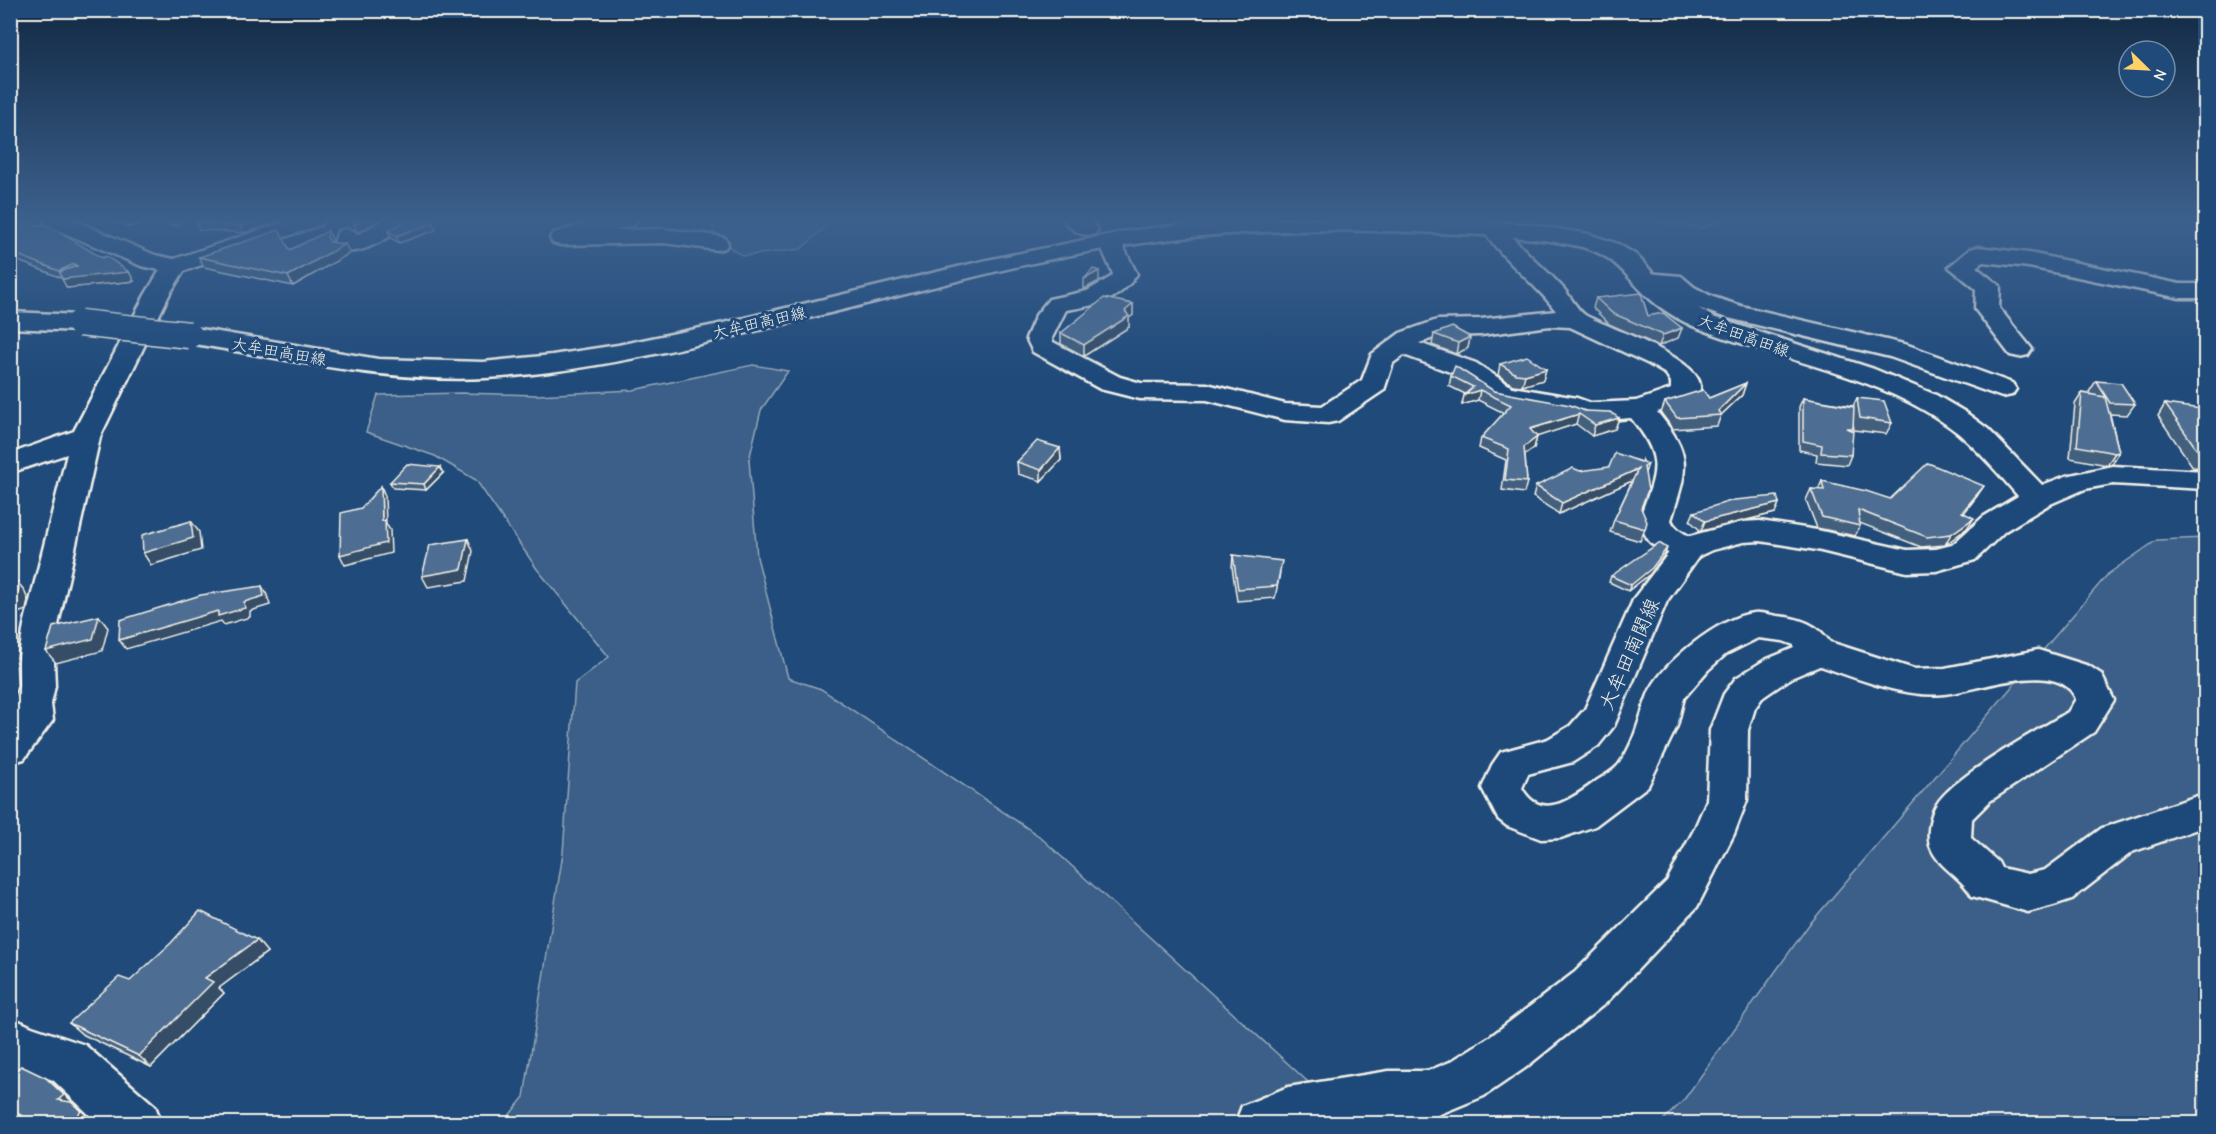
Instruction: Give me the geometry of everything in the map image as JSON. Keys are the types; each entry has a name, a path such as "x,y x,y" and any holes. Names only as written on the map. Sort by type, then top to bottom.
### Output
{"street":[{"path":"10,748 34,720 32,704 37,686 36,662 41,625 86,437 157,295 171,273"},
{"name":"大牟田高田線","path":"10,320 80,324 189,335 378,367 483,370 618,354 963,273"},
{"path":"1125,273 1120,284 1107,294 1058,304 1049,315 1039,338 1042,346 1110,383 1140,391 1207,392 1285,412 1328,415 1374,384 1381,360 1400,345 1409,338 1437,328 1481,327 1550,318 1575,320 1658,358 1675,368 1685,382 1684,394 1640,409 1584,412 1577,406 1500,393 1486,386 1477,375 1467,369 1400,345"},
{"path":"1534,273 1555,293 1575,320"},
{"name":"大牟田高田線","path":"1640,273 1659,294 1677,307 1704,321 1885,383 1923,400 1956,419 1982,440 2037,498"},
{"path":"1969,273 1988,286 1987,309 2019,349"},
{"path":"2092,273 2180,291 2205,291"},
{"path":"1647,280 1672,280 1685,292 1704,302 1733,312 1899,351 2002,389"},
{"path":"1640,409 1664,438 1672,459 1670,476 1655,520 1661,534 1688,549 1742,532 1760,531 1817,540 1907,561 1936,560 1963,554 1994,524 2037,498 2077,482 2112,475 2205,480"},
{"path":"10,464 86,437"},
{"name":"大牟田南関線","path":"1688,549 1652,598 1601,716 1584,736 1559,751 1522,760 1510,769 1502,788 1512,807 1521,814 1541,822 1561,821 1581,814 1634,775 1658,726 1667,694 1695,661 1713,645 1754,625 1780,628 1806,636 1814,644 1811,649"},
{"path":"1260,1124 1288,1112 1389,1095 1428,1095 1467,1079 1508,1052 1591,987 1682,894 1713,834 1727,800 1729,730 1737,704 1749,688 1778,669 1809,656 1811,649 1914,682 1945,681 2038,663 2076,675 2088,683 2095,700 2081,722 1976,790 1952,813 1950,845 1983,875 1987,883 2028,893 2057,885 2117,840 2205,809"},
{"path":"10,1039 17,1045 68,1062 137,1124"}],"shaded area":[{"path":"753,365 788,371 761,410 749,460 757,557 788,678 821,689 1039,836 1353,1123 503,1123 524,1097 563,853 575,683 609,657 537,569 476,480 435,456 366,432 378,395 461,393 537,395 633,390"},
{"path":"2205,538 2205,1123 1659,1124 1683,1101 1808,926 2108,574 2157,540"}],"building":[{"path":"60,273 120,273 62,279"},
{"path":"274,273 293,273 288,276"},
{"path":"1641,293 1648,316 1663,313 1682,328 1663,335 1612,313 1596,298"},
{"path":"1104,298 1133,304 1125,311 1129,316 1084,345 1061,333"},
{"path":"1452,327 1470,337 1458,343 1434,334"},
{"path":"1527,356 1546,369 1525,375 1516,374 1500,364"},
{"path":"1455,366 1494,391 1570,405 1585,411 1610,412 1619,418 1595,425 1579,414 1530,429 1537,437 1524,447 1527,482 1505,480 1509,449 1481,438 1511,405 1480,390 1464,395 1473,387 1451,376"},
{"path":"2096,381 2121,383 2135,404 2110,403"},
{"path":"1746,383 1718,411 1721,415 1677,418 1665,402 1703,390 1709,398"},
{"path":"2082,393 2105,397 2119,452 2077,446"},
{"path":"1803,398 1854,407 1853,428 1846,428 1853,431 1851,455 1821,453 1822,445 1803,441"},
{"path":"1857,398 1884,401 1892,423 1860,418"},
{"path":"2165,404 2201,409 2205,415 2205,456 2201,455"},
{"path":"1037,441 1060,448 1041,470 1017,462"},
{"path":"1615,453 1641,462 1642,459 1648,464 1644,467 1648,490 1641,508 1647,522 1645,529 1614,520 1638,469 1562,503 1536,486 1573,468 1580,471 1609,467"},
{"path":"1928,463 1984,486 1962,512 1974,518 1951,534 1927,537 1858,510 1860,526 1822,517 1811,489 1824,490 1822,481 1890,499"},
{"path":"407,464 440,467 424,484 390,482"},
{"path":"381,486 382,521 385,520 386,543 340,555 341,513 361,508"},
{"path":"1777,496 1779,503 1705,521 1694,512 1734,500"},
{"path":"191,521 193,538 143,553 142,535"},
{"path":"468,539 462,569 422,576 430,545"},
{"path":"1659,543 1667,548 1652,568 1631,585 1611,576"},
{"path":"1233,555 1282,561 1277,586 1238,589"},
{"path":"14,578 19,588 16,598 10,600 10,580"},
{"path":"262,586 264,596 244,602 245,608 218,616 218,611 119,640 120,620 201,595"},
{"path":"99,616 93,639 46,651 53,627"},
{"path":"200,911 257,940 205,978 213,982 139,1056 69,1023 119,977 130,981 171,943"},
{"path":"21,1066 46,1078 64,1095 58,1100 71,1102 81,1111 71,1124 36,1124 10,1109 10,1075"}]}
